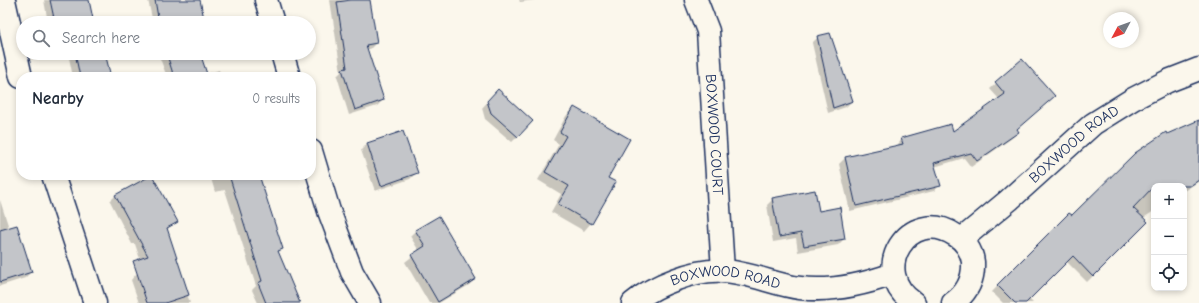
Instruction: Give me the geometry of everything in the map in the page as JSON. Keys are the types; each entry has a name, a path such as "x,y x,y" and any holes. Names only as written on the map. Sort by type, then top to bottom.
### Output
{"street":[{"path":"4,0 16,51"},
{"path":"266,0 271,16"},
{"name":"BOXWOOD COURT","path":"696,0 708,31 723,271"},
{"path":"18,60 21,72"},
{"path":"284,60 288,72"},
{"name":"BOXWOOD ROAD","path":"962,239 1009,200 1093,124 1133,98 1168,81 1199,69"},
{"path":"316,168 329,211 352,272 370,303"},
{"path":"55,180 95,303"},
{"path":"914,303 905,297 897,287 893,274 893,262 896,250 913,232 925,228 937,227 949,231 962,239 973,259 973,272 970,284 963,295 953,303"},
{"name":"BOXWOOD ROAD","path":"633,303 654,288 695,274 723,271 801,288 830,287 868,282 893,274"}],"building":[{"path":"50,0 89,0 92,16 53,16"},
{"path":"155,0 200,0 203,16 158,16"},
{"path":"370,0 377,43 366,45 384,100 355,110 342,69 347,68 337,2"},
{"path":"830,33 853,101 833,108 817,36"},
{"path":"1022,59 1055,96 1017,129 1019,132 977,161 971,153 934,163 941,186 856,206 845,157 903,144 901,138 951,124 953,131 1005,94 995,82"},
{"path":"76,60 107,60 110,72 79,72"},
{"path":"169,60 202,60 206,72 172,72"},
{"path":"498,89 533,121 518,137 491,113 487,101"},
{"path":"574,107 630,139 608,178 616,182 592,224 558,204 569,186 545,172 566,136 560,132"},
{"path":"1199,120 1199,180 1190,186 1187,186 1187,183 1151,183 1151,189 1133,208 1148,222 1093,277 1073,256 1026,303 1015,303 997,285 1069,213 1072,215 1135,153 1166,132 1167,134"},
{"path":"403,131 418,173 381,186 367,143"},
{"path":"143,180 155,180 178,222 167,228 189,295 165,303 147,303 133,261 148,256 115,195"},
{"path":"231,180 261,180 283,249 278,251 300,303 266,303 258,283 262,281"},
{"path":"815,190 819,211 840,207 845,239 804,246 801,233 779,237 772,198"},
{"path":"439,216 476,279 438,302 411,255 425,246 415,230"},
{"path":"17,225 32,272 0,282 0,230"}]}
